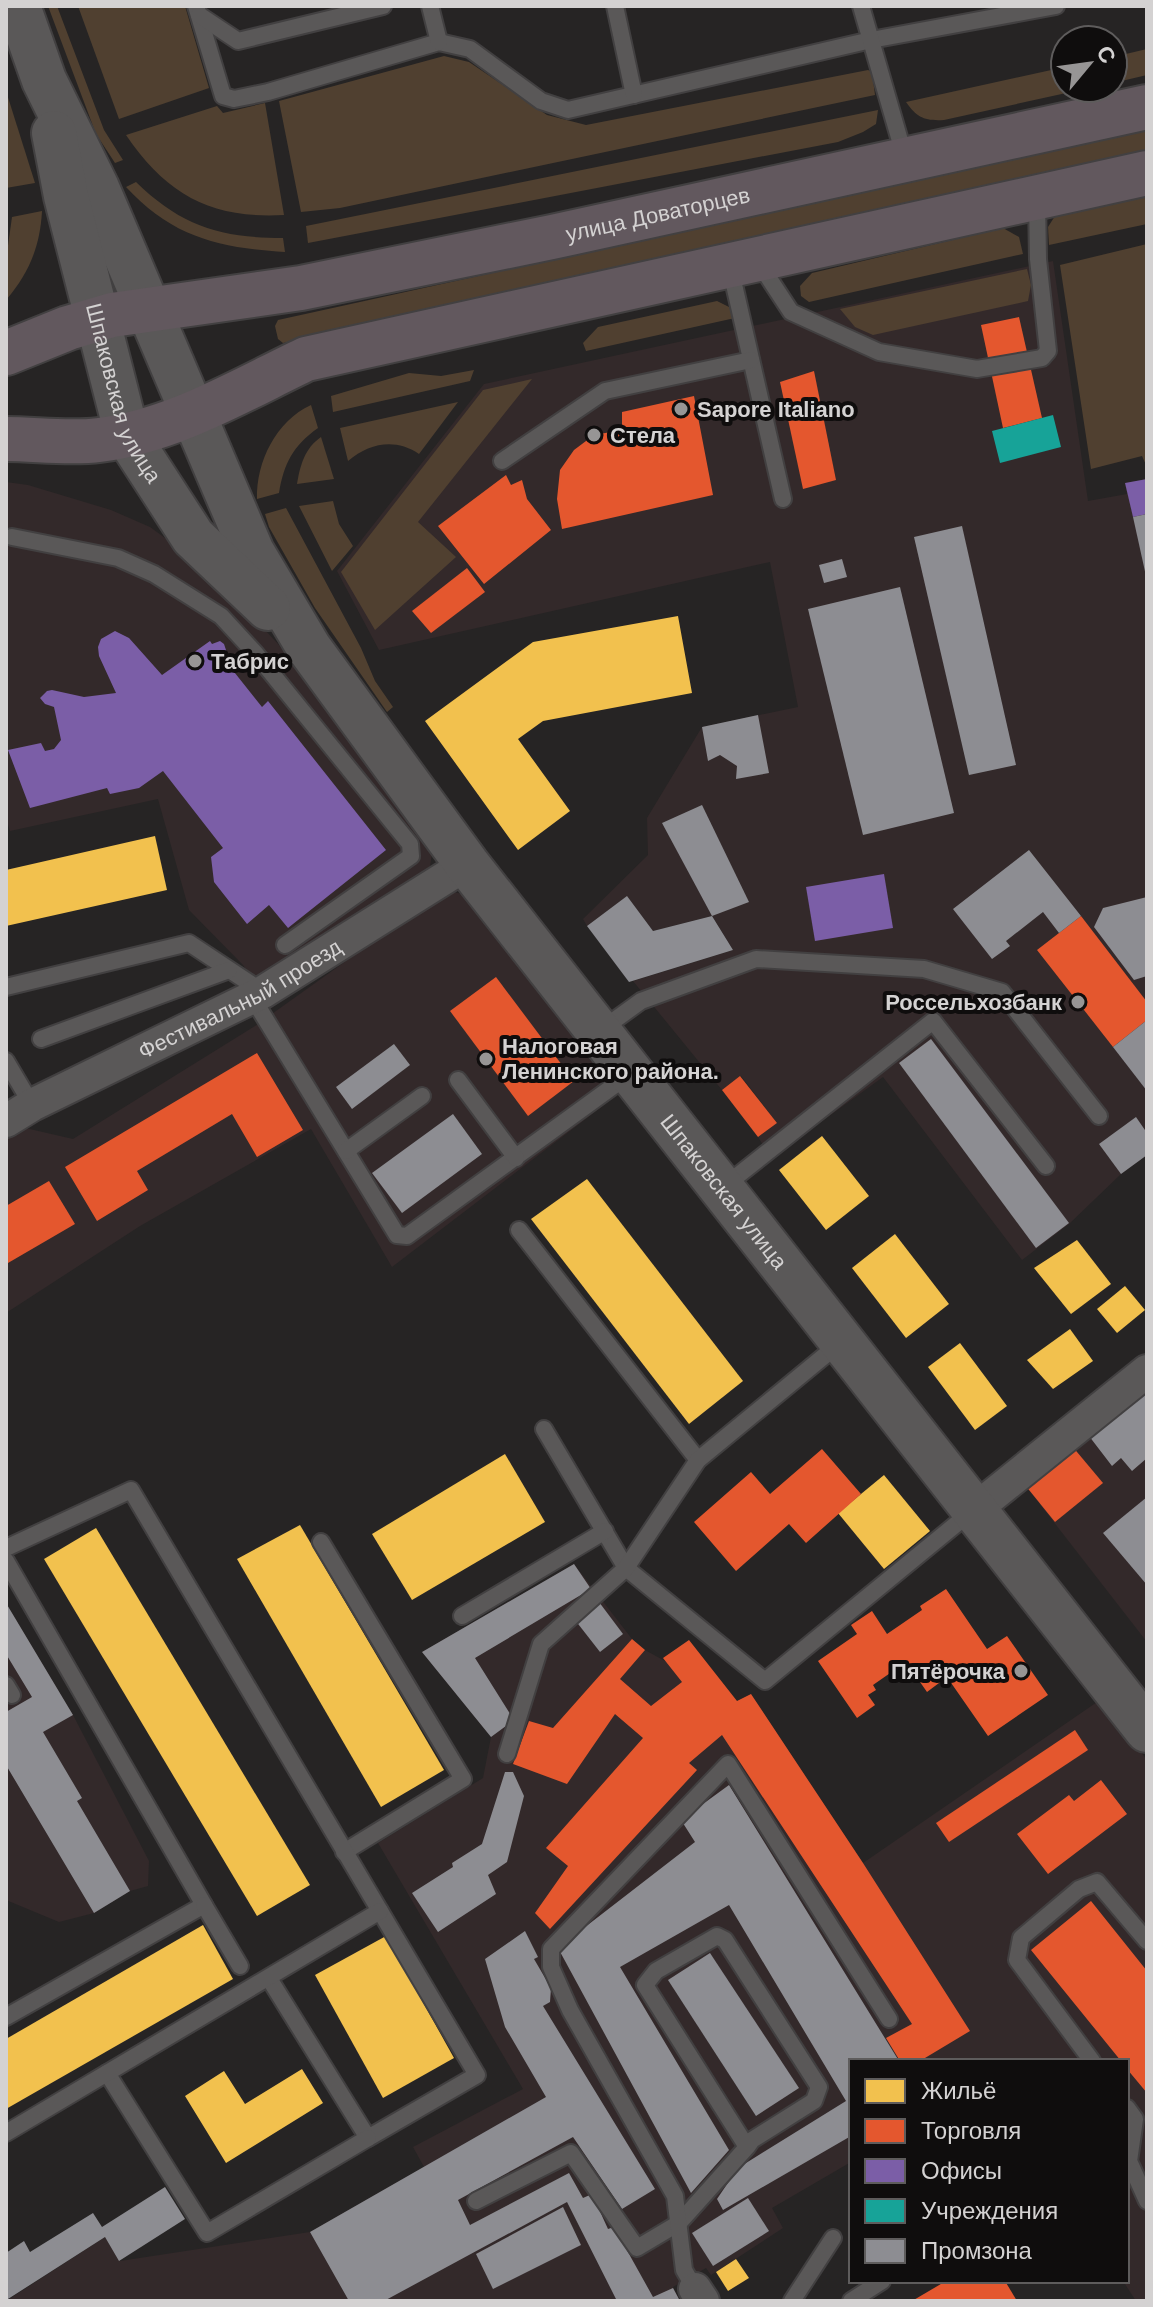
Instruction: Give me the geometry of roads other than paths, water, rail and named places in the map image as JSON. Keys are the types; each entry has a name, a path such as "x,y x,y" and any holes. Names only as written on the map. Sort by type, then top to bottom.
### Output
{"main road":[{"name":"Шпаковская улица","path":"18,6 44,80 97,188 252,552 309,648 467,864 1147,1730"},
{"name":"Шпаковская улица","path":"44,80 112,438 193,537 309,648"},
{"name":"улица Доваторцев","path":"6,353 68,328 112,315 301,288 552,237 1147,107"},
{"path":"6,439 112,438 142,432 211,405 306,359 1147,173"}],"street":[{"path":"6,12 18,6"},
{"name":"Фестивальный проезд","path":"19,1113 258,995 287,949 467,864"},
{"path":"973,1511 1147,1371"}],"lane":[{"path":"197,10 238,41 383,6"},
{"path":"430,6 439,42"},
{"path":"615,6 634,95"},
{"path":"861,6 906,160"},
{"path":"197,10 223,96 234,99 439,42 470,49 541,101 568,110 871,40 1056,6"},
{"path":"743,261 791,312 879,352 977,369 1042,358 1048,351 1038,259 1037,197"},
{"path":"743,261 751,360 783,499"},
{"path":"502,461 605,391 751,360"},
{"path":"12,537 118,558 154,574 221,616 256,654 410,844 411,856 287,949"},
{"path":"6,987 189,943 229,970 258,995 397,1235 407,1236 631,1073"},
{"path":"600,1031 641,1001 756,959 924,969 1002,992 1099,1116"},
{"path":"41,1039 229,970"},
{"path":"721,1189 933,1021 1046,1166"},
{"path":"6,1061 19,1113"},
{"path":"458,1080 516,1158"},
{"path":"346,1151 422,1096"},
{"path":"519,1230 698,1460"},
{"path":"507,1754 541,1644 626,1568 698,1460 841,1342"},
{"path":"544,1429 626,1568 765,1681 973,1511"},
{"path":"6,1548 131,1490 477,2075 207,2233 107,2073"},
{"path":"462,1616 605,1531"},
{"path":"321,1542 463,1779 344,1852"},
{"path":"6,1561 240,1966"},
{"path":"699,2295 684,2270 675,2196 570,2010 551,1967 551,1949 728,1764 889,2019"},
{"path":"1091,2059 1017,1960 1021,1938 1079,1889 1097,1882 1147,1941"},
{"path":"6,2017 204,1905"},
{"path":"6,2133 380,1911"},
{"path":"476,2201 571,2153 637,2248 679,2223 747,2147 752,2140 814,2101 819,2087 725,1940 717,1936 656,1971 645,1985 747,2147"},
{"path":"270,1980 368,2138"},
{"path":"1129,2111 1135,2119 1129,2161 1147,2201"},
{"path":"792,2301 833,2238"},
{"path":"851,2301 879,2283"}],"place":[{"name":"Sapore Italiano","path":"681,409"},
{"name":"Стела","path":"594,435"},
{"name":"Табрис","path":"195,661"},
{"name":"Россельхозбанк","path":"1078,1002"},
{"name":"Налоговая Ленинского района.","path":"486,1059"},
{"name":"Пятёрочка","path":"1021,1671"}]}
